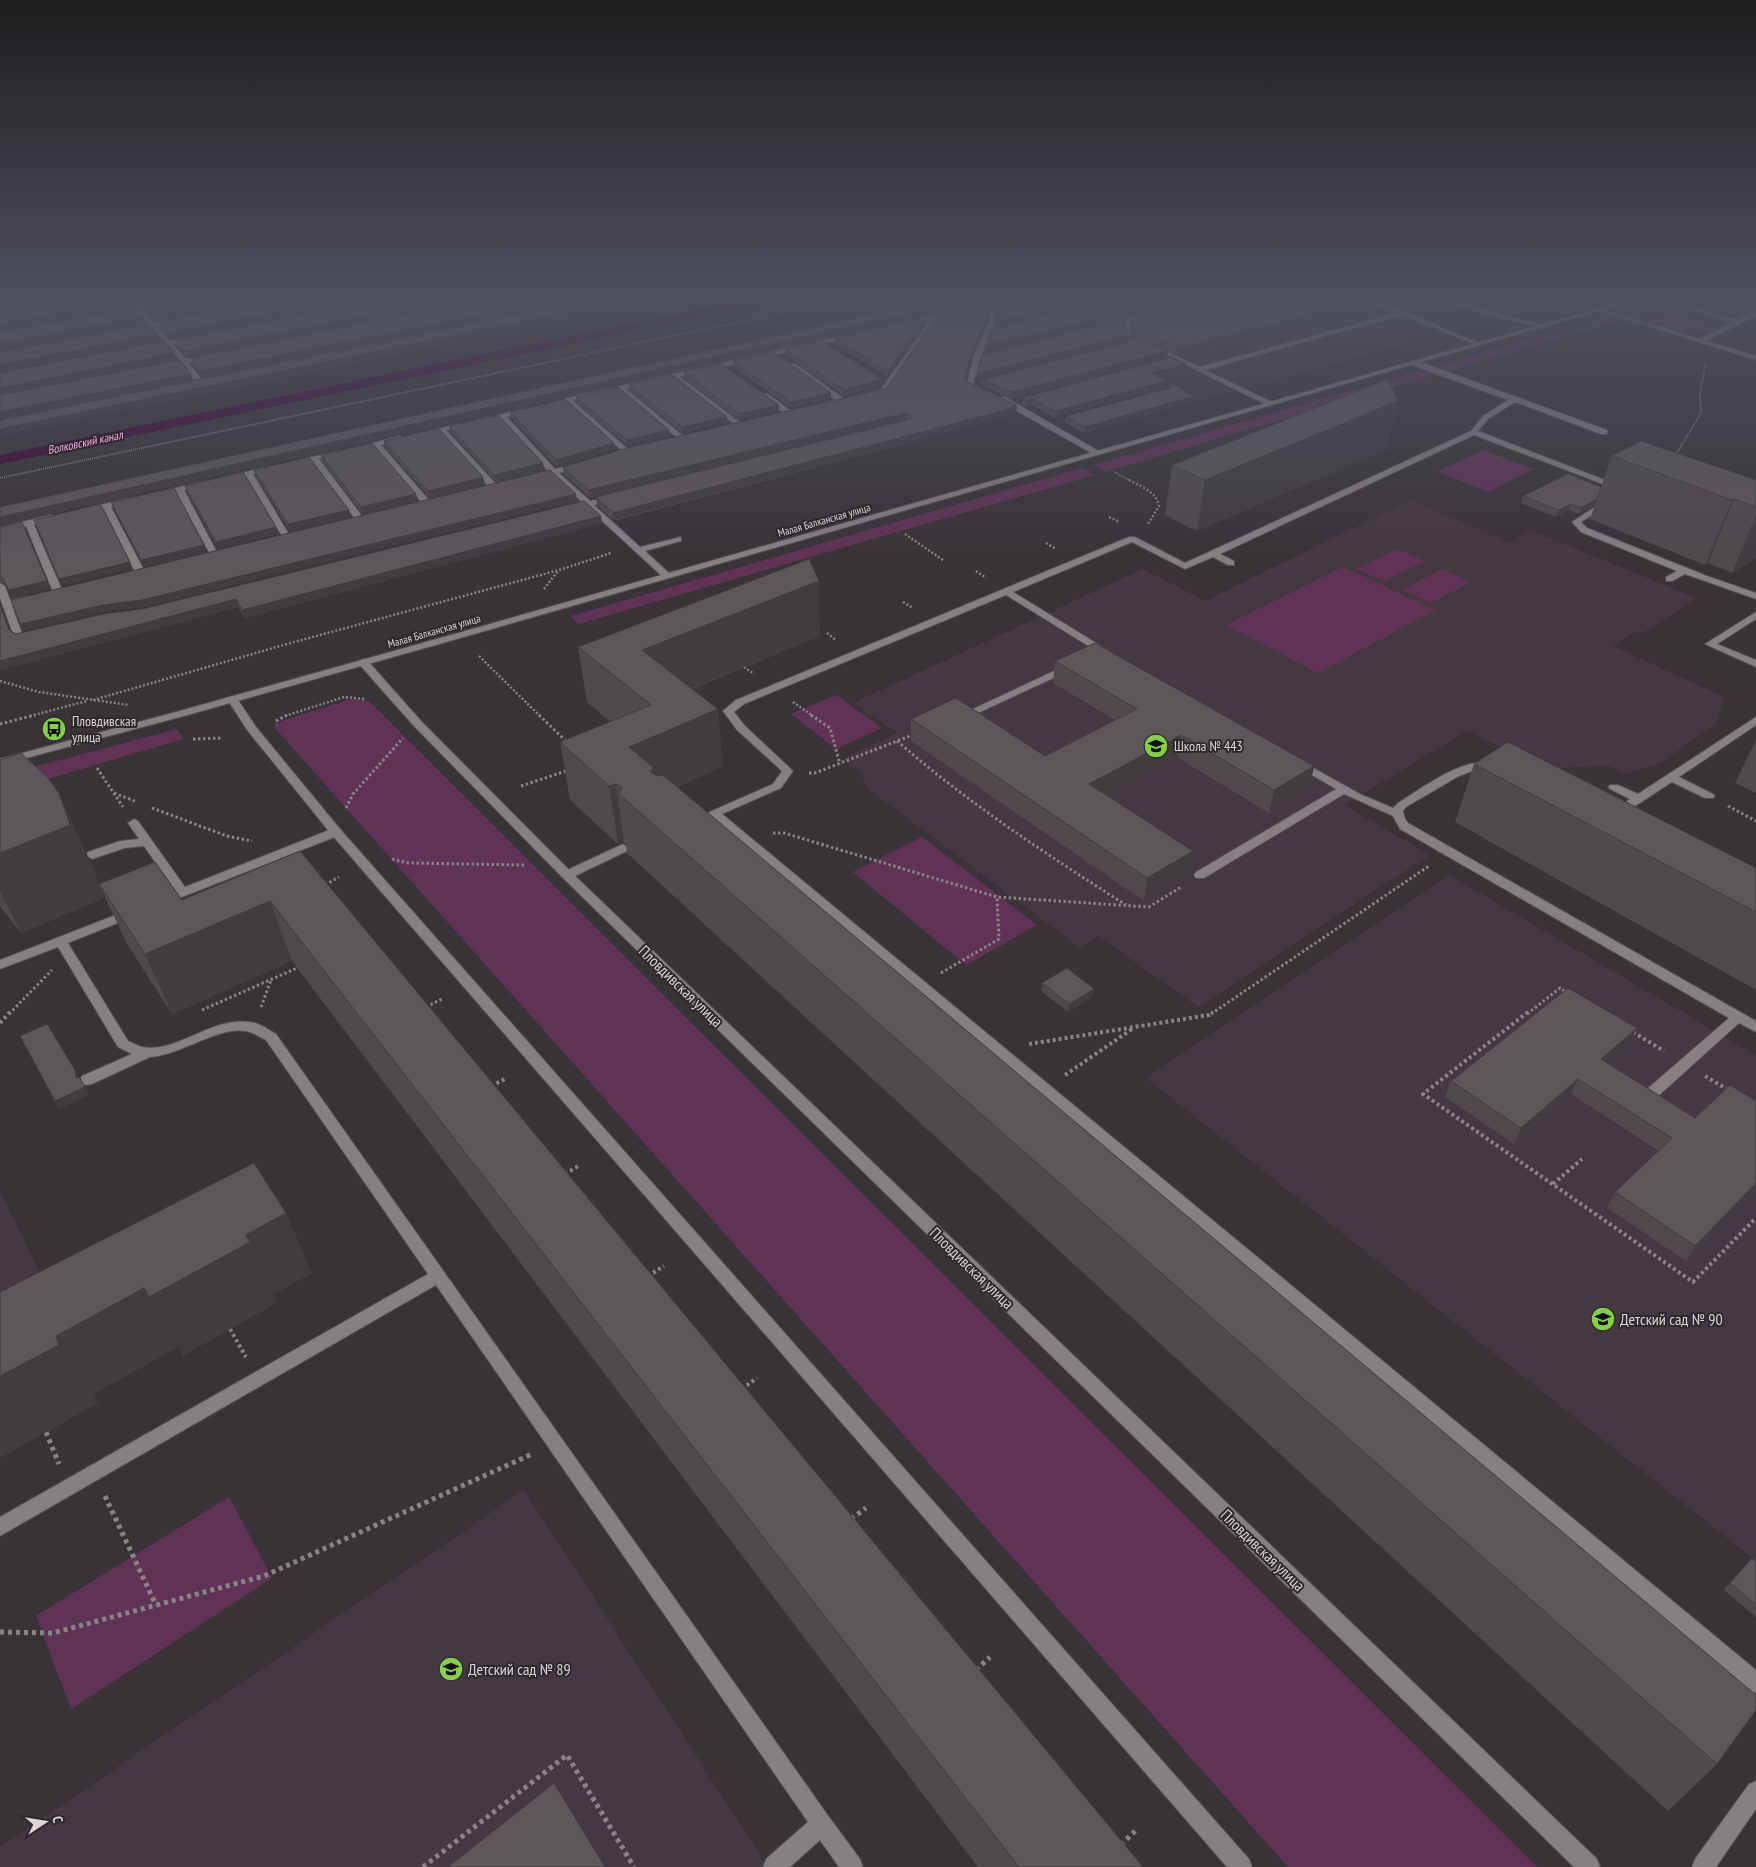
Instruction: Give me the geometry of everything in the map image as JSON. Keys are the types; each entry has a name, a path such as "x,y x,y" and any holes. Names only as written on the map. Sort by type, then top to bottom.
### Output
{"street":[{"path":"191,384 199,382"},
{"path":"286,464 646,382"},
{"path":"683,382 742,424 728,427"},
{"path":"822,382 851,399"},
{"path":"834,403 884,391 889,384 886,382"},
{"path":"969,386 970,382"},
{"path":"1225,382 1269,404"},
{"name":"Малая Балканская улица","path":"0,762 232,699 1347,382"},
{"path":"1468,382 1604,432"},
{"path":"969,386 979,384"},
{"path":"969,386 986,393"},
{"path":"620,388 680,438"},
{"path":"760,392 790,413"},
{"path":"994,396 1011,403 1098,453"},
{"path":"1474,432 1476,426 1481,421 1514,399"},
{"path":"567,400 624,451"},
{"path":"1011,403 1020,401"},
{"path":"781,415 799,411"},
{"path":"501,415 554,472 667,576"},
{"path":"1047,423 1056,420"},
{"path":"441,429 497,485 484,488"},
{"path":"696,819 714,814 777,786 788,771 779,759 736,724 728,711 740,702 1132,539 1185,566 1318,506 1474,432 1630,491 1576,522 1584,530 1684,570 1756,596"},
{"path":"671,441 690,436"},
{"path":"376,444 426,502"},
{"path":"616,454 634,449"},
{"path":"314,458 359,518"},
{"path":"528,478 589,462"},
{"path":"222,479 276,467"},
{"path":"248,473 286,536"},
{"path":"152,495 205,483"},
{"path":"179,489 213,554"},
{"path":"568,509 626,494"},
{"path":"77,512 133,499"},
{"path":"416,505 436,500"},
{"path":"106,506 140,572"},
{"path":"0,530 58,516"},
{"path":"7,604 54,593 30,523"},
{"path":"636,548 678,539"},
{"path":"1212,554 1231,563"},
{"path":"1669,579 1684,570"},
{"path":"0,586 18,637 38,633"},
{"path":"1006,591 1098,653 1120,661"},
{"path":"1756,615 1710,644 1756,664"},
{"name":"Пловдивская улица","path":"363,662 417,723 567,875 1589,1867"},
{"path":"962,716 1076,663"},
{"path":"232,699 252,729 336,832 1241,1867"},
{"path":"1615,826 1606,821 1637,798 1755,724"},
{"path":"1292,759 1344,788 1397,814"},
{"path":"1498,766 1479,765 1463,770 1402,805 1397,810 1398,820 1404,826 1756,1027"},
{"path":"1671,777 1709,796"},
{"path":"1614,787 1637,798"},
{"path":"1200,875 1344,788"},
{"path":"714,814 1756,1683"},
{"path":"134,823 183,893"},
{"path":"0,965 336,832"},
{"path":"92,855 124,844 146,842"},
{"path":"567,875 622,848"},
{"path":"61,941 123,1044 131,1050 146,1053"},
{"path":"1651,1094 1738,1017"},
{"path":"87,1080 146,1053 177,1047 227,1028 254,1027 264,1030 271,1037 852,1867"},
{"path":"0,1527 438,1276"},
{"path":"1703,1867 1756,1790"},
{"path":"774,1867 822,1824"}],"path":[{"path":"0,478 448,382"},
{"path":"1673,459 1701,413 1700,392 1702,382"},
{"path":"1114,472 1146,489 1158,500 1159,506 1145,528 1132,539"},
{"path":"905,534 943,560"},
{"path":"0,724 636,548"},
{"path":"542,592 559,570"},
{"path":"479,656 568,743"},
{"path":"0,681 39,692 90,700"},
{"path":"774,688 830,728 840,764"},
{"path":"276,721 289,714 344,697 365,699"},
{"path":"336,832 352,794 417,723"},
{"path":"788,771 815,773 915,734"},
{"path":"193,740 222,738"},
{"path":"898,741 921,762 988,814 1127,906"},
{"path":"97,768 134,823"},
{"path":"521,786 572,769"},
{"path":"114,793 142,804"},
{"path":"1709,796 1756,821"},
{"path":"151,808 227,836 295,848"},
{"path":"732,830 784,833 997,897 1149,907 1200,875"},
{"path":"352,850 408,863 534,865 555,862"},
{"path":"1003,1056 1021,1046 1209,1015 1450,852"},
{"path":"323,886 339,877"},
{"path":"919,985 999,939 997,897"},
{"path":"0,1023 68,953"},
{"path":"194,1013 297,968"},
{"path":"254,1027 271,979"},
{"path":"1568,993 1560,988 1424,1094 1693,1282 1756,1218"},
{"path":"424,1008 442,999"},
{"path":"1044,1089 1134,1027"},
{"path":"1627,1028 1732,1093"},
{"path":"485,1090 507,1078"},
{"path":"1553,1184 1582,1158"},
{"path":"558,1178 580,1166"},
{"path":"641,1280 664,1266"},
{"path":"230,1329 259,1379"},
{"path":"735,1394 757,1378"},
{"path":"46,1432 69,1487"},
{"path":"0,1632 53,1633 264,1576 555,1443"},
{"path":"94,1473 156,1605"},
{"path":"842,1526 866,1508"},
{"path":"970,1675 990,1657"},
{"path":"423,1867 567,1755 634,1867"},
{"path":"1118,1849 1135,1831"}],"shaded area":[{"path":"1159,382 1267,382 1199,401"},
{"path":"1381,382 1409,382 1105,472 1093,465"},
{"path":"1483,450 1534,469 1489,492 1437,472"},
{"path":"1083,468 1095,475 578,624 571,616"},
{"name":"Школа № 443","path":"1411,500 1508,542 1530,530 1696,598 1643,633 1637,631 1613,646 1724,697 1716,724 1662,762 1626,774 1606,765 1548,769 1467,731 1345,805 1430,855 1198,1007 1098,936 1080,948 868,789 861,773 842,759 897,733 853,703 1143,569 1205,601"},
{"path":"1398,549 1425,561 1384,581 1356,569"},
{"path":"1343,567 1436,610 1318,673 1226,625"},
{"path":"1442,569 1471,582 1431,603 1402,590"},
{"path":"836,695 882,728 836,749 791,714"},
{"path":"351,699 368,701 375,707 1537,1867 1288,1867 275,728 275,723"},
{"path":"177,729 183,739 48,779 0,790 0,776"},
{"path":"922,837 1037,925 966,965 853,872"},
{"name":"Детский сад № 90","path":"1449,875 1756,1055 1756,1561 1146,1078"},
{"path":"0,1191 45,1283 0,1308"},
{"name":"Детский сад № 89","path":"524,1490 768,1867 0,1867 0,1847"},
{"path":"229,1497 272,1578 71,1709 36,1616"}],"water":[{"name":"Волковский канал","path":"349,382 390,382 0,464 0,455"}],"building":[{"path":"0,382 29,382 0,388"},
{"path":"66,382 150,382 0,412 0,395"},
{"path":"185,382 228,382 0,429 0,420"},
{"path":"565,382 601,382 0,517 0,507"},
{"path":"641,382 681,382 727,417 682,427 629,385"},
{"path":"697,382 747,382 779,405 739,414"},
{"path":"763,382 816,382 831,393 791,402"},
{"path":"833,382 871,382 844,390"},
{"path":"891,382 969,382 1017,405 1006,410 616,512 612,512 596,497 911,419 911,415 906,413 588,490 563,467 627,448 887,388"},
{"path":"987,382 1050,382 1013,392"},
{"path":"1080,382 1162,382 1056,411 1032,398 1027,401 1022,398"},
{"path":"1380,382 1389,382 1398,401 1205,480 1172,465"},
{"path":"1172,384 1195,396 1084,427 1066,416 1170,388"},
{"path":"618,387 669,430 627,440 576,397"},
{"path":"565,399 614,443 556,460 510,412"},
{"path":"498,415 543,463 494,475 449,426"},
{"path":"438,428 483,477 428,491 384,441"},
{"path":"1641,441 1756,480 1756,507 1612,456"},
{"path":"372,443 416,494 361,507 321,455"},
{"path":"309,457 349,510 288,524 254,470"},
{"path":"550,470 576,494 142,600 103,605 20,624 11,600"},
{"path":"243,472 276,527 216,542 185,486"},
{"path":"1568,474 1601,487 1597,499 1581,508 1571,504 1558,510 1523,496"},
{"path":"174,488 204,545 141,560 111,502"},
{"path":"584,501 601,516 242,610 236,599 0,661 0,605 9,630 16,634 103,614 142,609"},
{"path":"100,504 130,562 59,579 34,520"},
{"path":"22,522 47,581 8,590 3,578 0,576 0,527"},
{"path":"809,559 819,581 642,650 718,709 629,747 653,767 651,772 657,776 663,775 1756,1695 1756,1710 1717,1764 619,794 622,788 616,784 609,786 560,742 651,705 578,647"},
{"path":"1095,643 1314,766 1274,790 1181,735 1089,784 1193,851 1147,878 911,719 956,698 1045,756 1137,709 1055,661"},
{"path":"1508,742 1756,868 1756,912 1474,764"},
{"path":"21,753 47,777 59,793 70,825 0,853 0,760"},
{"path":"300,851 1143,1867 1019,1867 270,901 145,954 99,884 155,862 182,900"},
{"path":"1067,968 1094,989 1069,1004 1042,983"},
{"path":"1568,988 1637,1028 1601,1059 1695,1118 1730,1085 1756,1101 1756,1183 1695,1246 1615,1192 1672,1138 1578,1079 1521,1128 1451,1081"},
{"path":"47,1024 75,1070 76,1077 80,1078 85,1087 55,1101 20,1036"},
{"path":"254,1163 286,1213 246,1235 250,1242 149,1297 144,1288 56,1336 59,1345 0,1376 0,1292"},
{"path":"1752,1558 1756,1561 1756,1605 1730,1583"},
{"path":"554,1783 605,1867 448,1867"}],"place":[{"name":"Пловдивская улица","path":"54,729"},
{"name":"Школа № 443","path":"1156,746"},
{"name":"Детский сад № 90","path":"1603,1319"},
{"name":"Детский сад № 89","path":"451,1669"}]}
